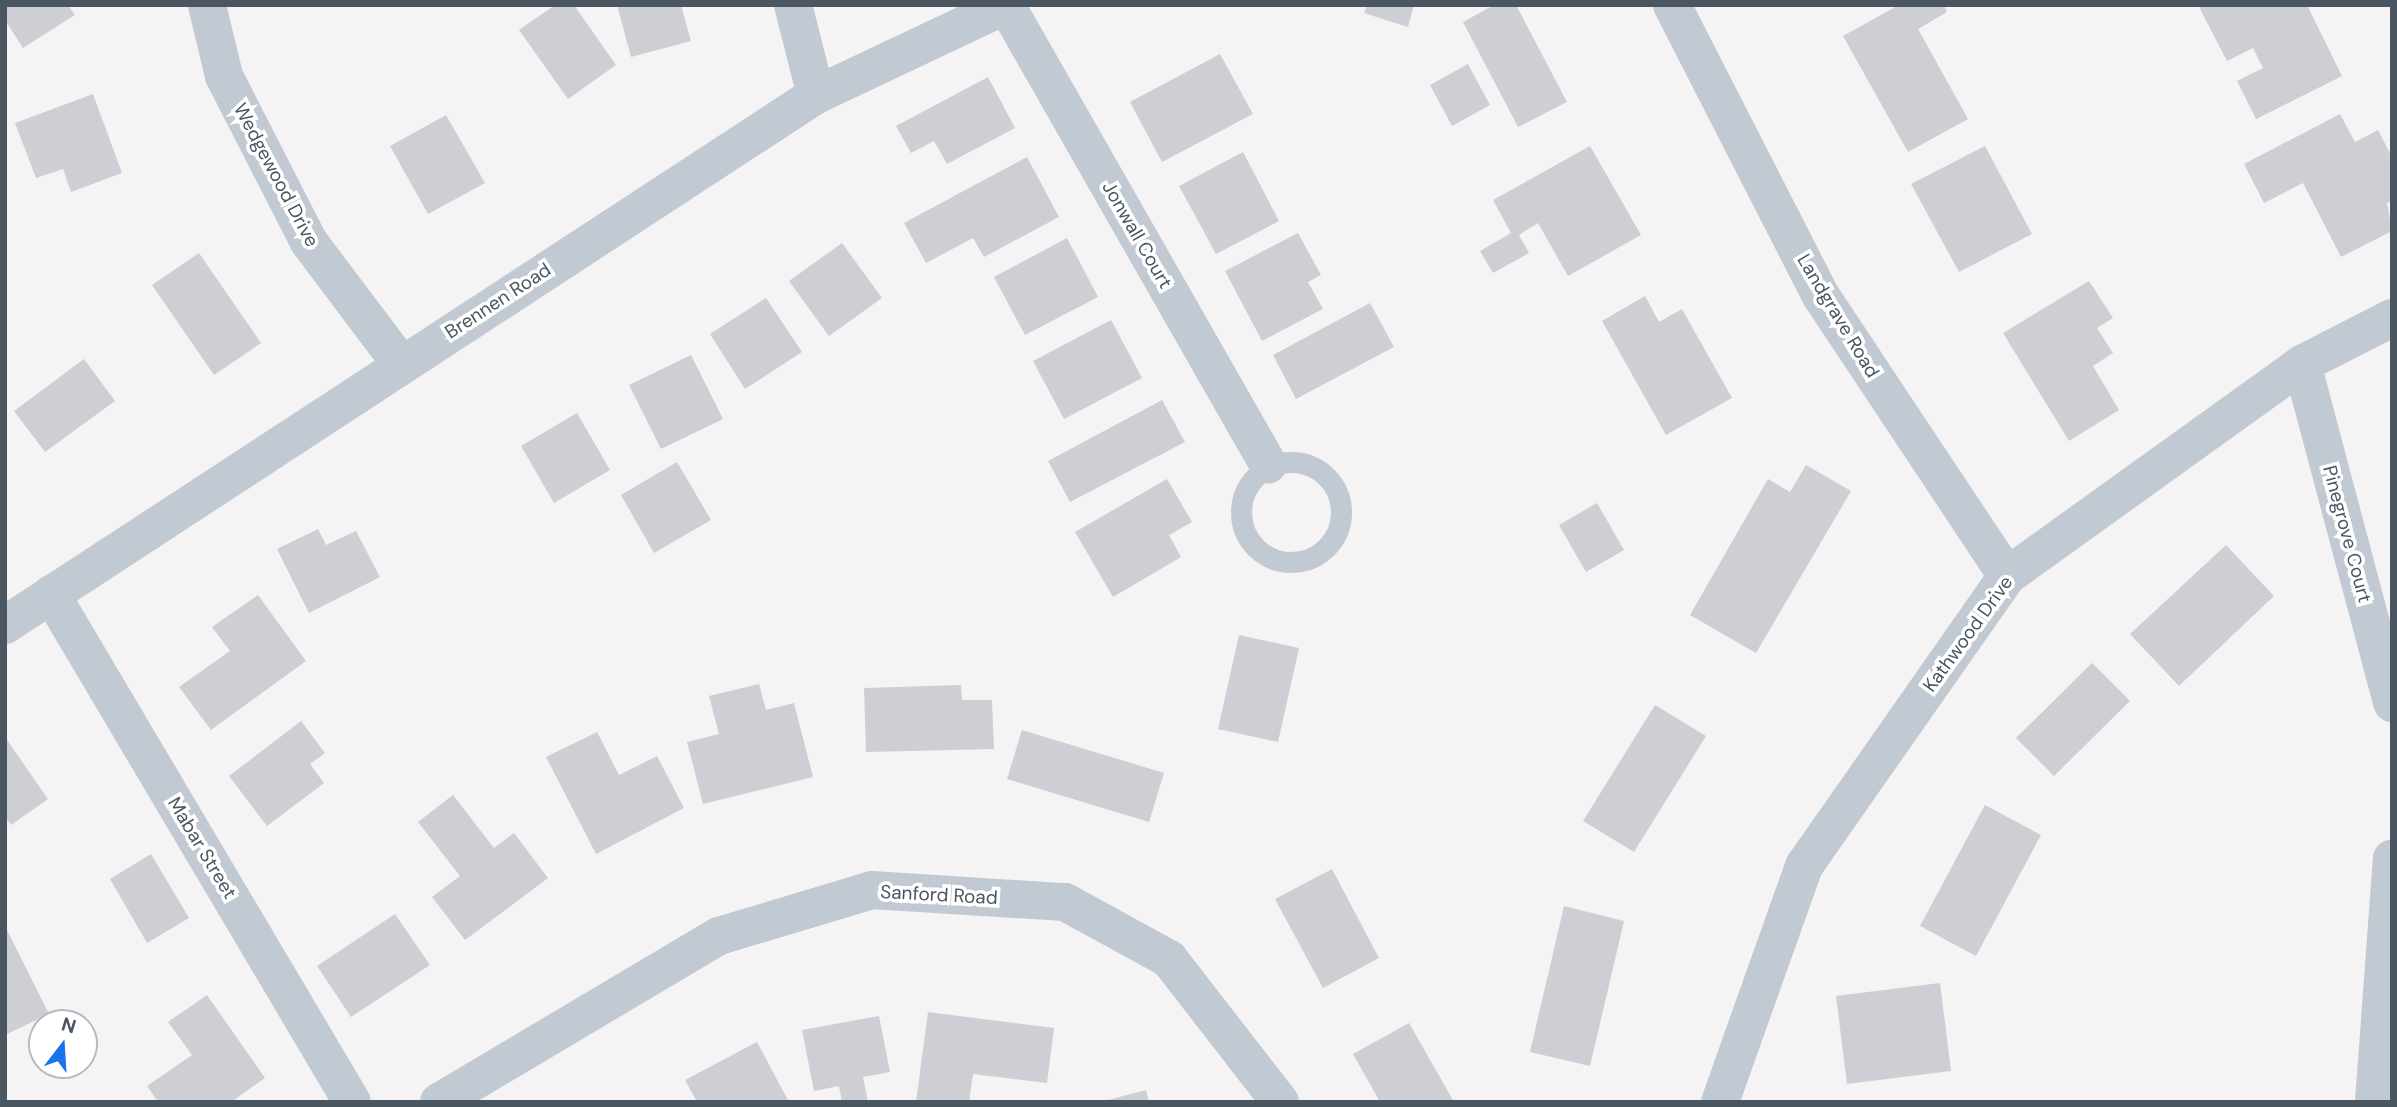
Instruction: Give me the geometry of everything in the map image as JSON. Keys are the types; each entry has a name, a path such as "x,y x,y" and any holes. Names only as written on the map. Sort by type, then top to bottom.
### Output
{"street":[{"name":"Wedgewood Drive","path":"207,5 224,76 309,242 401,364"},
{"path":"793,5 816,95"},
{"name":"Brennen Road","path":"5,625 816,95 1006,5"},
{"name":"Jonwall Court","path":"1006,5 1268,464"},
{"name":"Landgrave Road","path":"1672,5 1821,296 2007,576"},
{"name":"Kathwood Drive","path":"1720,1102 1804,866 2007,576 2301,364 2392,318"},
{"name":"Pinegrove Court","path":"2301,364 2392,703"},
{"name":"Mabar Street","path":"51,594 352,1102"},
{"path":"2374,1102 2392,859"},
{"name":"Sanford Road","path":"439,1102 719,936 872,890 1065,902 1169,959 1280,1102"}],"lane":[{"path":"1268,464 1300,464 1326,475 1341,495 1342,525 1326,550 1299,563 1266,558 1241,527 1241,494 1268,464"}],"building":[{"path":"5,5 68,5 75,15 23,48 5,20"},
{"path":"555,5 574,5 616,65 568,99 519,30"},
{"path":"617,5 681,5 691,41 631,57"},
{"path":"1367,5 1414,5 1408,27 1364,13"},
{"path":"1494,5 1516,5 1567,102 1518,127 1463,22"},
{"path":"1899,5 1944,5 1947,12 1918,29 1968,119 1908,152 1843,36"},
{"path":"2198,5 2307,5 2342,76 2256,119 2237,81 2263,68 2253,48 2227,61"},
{"path":"1220,54 1253,114 1162,162 1130,102"},
{"path":"1468,64 1490,105 1452,126 1430,85"},
{"path":"988,77 1015,128 947,164 934,141 911,153 896,126"},
{"path":"93,94 122,173 71,192 63,169 36,178 15,123"},
{"path":"2340,114 2355,142 2378,130 2392,157 2392,200 2387,203 2392,231 2341,257 2303,183 2264,203 2244,164"},
{"path":"446,115 485,183 428,214 390,146"},
{"path":"1590,146 1641,235 1568,276 1538,223 1519,235 1529,253 1493,273 1480,251 1511,233 1493,200"},
{"path":"1985,146 2032,234 1959,272 1911,184"},
{"path":"1243,152 1279,221 1216,254 1179,186"},
{"path":"1027,157 1059,217 984,257 973,238 926,263 904,223"},
{"path":"1298,233 1321,275 1308,282 1323,309 1262,341 1225,271"},
{"path":"1067,238 1098,297 1025,335 994,277"},
{"path":"842,243 882,298 829,336 789,281"},
{"path":"199,253 261,343 214,375 152,285"},
{"path":"2089,281 2113,318 2097,328 2113,353 2093,366 2119,410 2069,441 2003,333"},
{"path":"1645,296 1659,322 1682,309 1732,398 1666,435 1602,321"},
{"path":"766,298 802,352 745,389 710,334"},
{"path":"1370,303 1394,347 1296,399 1273,355"},
{"path":"1111,320 1142,378 1064,419 1033,361"},
{"path":"691,355 723,419 661,449 629,385"},
{"path":"84,359 115,401 45,452 14,411"},
{"path":"1162,400 1185,442 1070,502 1048,461"},
{"path":"577,413 610,470 554,503 521,446"},
{"path":"677,462 711,520 654,553 621,495"},
{"path":"1806,465 1851,491 1756,653 1690,615 1768,479 1790,492"},
{"path":"1167,479 1192,522 1169,535 1181,557 1113,597 1075,532"},
{"path":"1597,503 1624,550 1586,572 1559,525"},
{"path":"318,529 326,545 356,531 380,577 309,613 277,549"},
{"path":"2226,545 2274,596 2179,686 2130,634"},
{"path":"258,595 306,661 211,730 179,687 230,651 212,627"},
{"path":"1239,635 1299,648 1278,742 1218,729"},
{"path":"2092,663 2130,701 2054,776 2016,738"},
{"path":"759,684 766,710 794,703 813,777 703,804 687,742 719,734 709,696"},
{"path":"961,685 962,700 992,700 994,749 866,752 864,688"},
{"path":"1655,705 1706,736 1634,852 1583,821"},
{"path":"301,721 325,753 310,764 324,783 267,826 229,776"},
{"path":"1022,730 1164,773 1149,822 1007,779"},
{"path":"597,732 619,775 657,756 684,808 596,854 546,757"},
{"path":"5,737 48,799 11,825 5,817"},
{"path":"453,795 494,848 514,833 548,878 465,940 432,897 460,876 418,822"},
{"path":"1985,805 2041,835 1976,956 1920,926"},
{"path":"151,854 189,918 147,943 110,879"},
{"path":"1332,869 1379,958 1323,988 1275,899"},
{"path":"1564,906 1624,921 1590,1066 1530,1052"},
{"path":"395,914 430,965 351,1017 317,966"},
{"path":"5,926 46,1009 28,1009 28,1024 5,1035"},
{"path":"1940,983 1951,1071 1847,1084 1836,996"},
{"path":"207,995 265,1078 231,1102 158,1102 147,1086 192,1055 168,1022"},
{"path":"928,1012 1054,1028 1047,1083 973,1074 969,1102 916,1102"},
{"path":"879,1016 890,1072 863,1077 868,1102 842,1102 839,1086 814,1091 802,1030"},
{"path":"1409,1023 1454,1102 1380,1102 1353,1054"},
{"path":"757,1042 789,1102 697,1102 685,1080"},
{"path":"1146,1090 1149,1102 1104,1102 1104,1101"}]}
